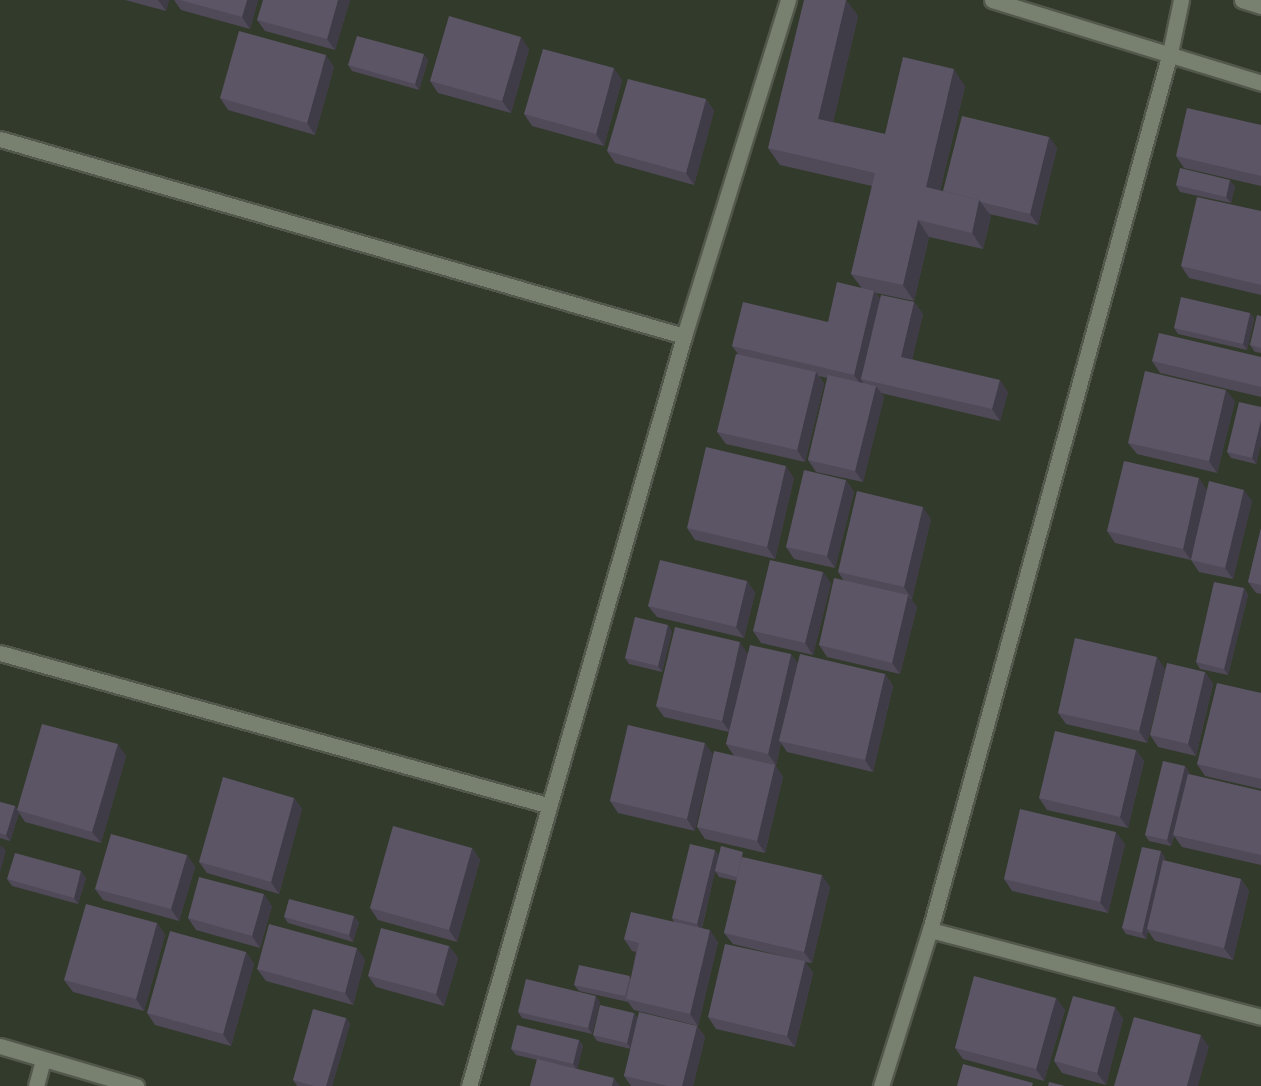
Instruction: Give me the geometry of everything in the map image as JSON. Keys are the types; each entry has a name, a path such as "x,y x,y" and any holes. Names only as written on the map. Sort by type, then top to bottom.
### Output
{"street":[{"path":"469,1086 547,805 684,336 788,0"},
{"path":"992,0 1170,53 1261,83"},
{"path":"881,1086 930,930 1170,53 1181,0"},
{"path":"1242,0 1261,6"},
{"path":"0,139 684,336"},
{"path":"0,653 547,805"},
{"path":"930,930 1261,1017"},
{"path":"0,1046 136,1086"},
{"path":"36,1086 43,1060"}],"building":[{"path":"180,0 247,0 242,17"},
{"path":"263,0 338,0 327,39 257,20"},
{"path":"804,0 846,0 818,119 885,134 903,57 954,69 926,187 979,200 972,233 918,220 903,285 851,274 875,173 768,148"},
{"path":"449,16 521,37 502,101 430,81"},
{"path":"239,31 326,55 307,123 220,98"},
{"path":"357,36 424,54 415,84 348,65"},
{"path":"543,49 614,68 596,134 524,114"},
{"path":"628,79 706,99 686,173 607,151"},
{"path":"1187,108 1261,125 1261,176 1176,156"},
{"path":"962,116 1049,137 1030,214 943,191"},
{"path":"1180,168 1230,180 1226,197 1176,185"},
{"path":"1197,197 1261,211 1261,285 1181,266"},
{"path":"837,282 874,291 854,375 732,346 743,302 828,322"},
{"path":"881,295 914,302 901,357 1000,380 992,409 861,379"},
{"path":"1181,297 1250,313 1243,344 1174,328"},
{"path":"1257,315 1261,316 1261,348 1250,345"},
{"path":"1159,333 1261,357 1261,387 1152,361"},
{"path":"736,354 816,372 797,450 717,432"},
{"path":"1145,371 1226,390 1209,461 1128,443"},
{"path":"828,375 876,386 855,471 808,460"},
{"path":"1239,402 1261,407 1261,420 1252,458 1227,452"},
{"path":"706,447 786,466 767,547 687,528"},
{"path":"1124,461 1199,478 1183,549 1107,531"},
{"path":"804,470 846,480 827,556 786,547"},
{"path":"1209,481 1244,490 1225,568 1191,560"},
{"path":"857,491 923,507 904,587 838,572"},
{"path":"1261,528 1261,585 1248,582"},
{"path":"660,560 747,581 736,627 648,606"},
{"path":"770,560 823,572 805,643 753,631"},
{"path":"834,578 908,595 892,663 819,645"},
{"path":"1214,582 1244,588 1224,669 1196,662"},
{"path":"635,617 668,625 658,666 625,658"},
{"path":"675,627 740,642 722,721 656,706"},
{"path":"1075,638 1157,657 1139,731 1058,713"},
{"path":"750,645 791,654 768,754 726,744"},
{"path":"800,654 885,674 865,760 779,741"},
{"path":"1167,663 1205,672 1188,744 1150,735"},
{"path":"1217,683 1261,693 1261,779 1197,764"},
{"path":"42,724 118,744 92,832 17,810"},
{"path":"628,725 705,743 687,819 610,801"},
{"path":"1055,731 1136,750 1120,817 1039,798"},
{"path":"714,751 775,765 757,841 697,827"},
{"path":"1163,761 1185,766 1167,840 1145,835"},
{"path":"1188,774 1261,791 1261,855 1173,835"},
{"path":"223,777 294,798 271,882 199,862"},
{"path":"0,802 15,806 6,835 0,833"},
{"path":"1020,809 1116,832 1100,902 1004,879"},
{"path":"393,826 472,848 449,930 370,908"},
{"path":"111,834 187,855 171,909 95,889"},
{"path":"690,844 715,850 697,924 672,918"},
{"path":"721,846 743,852 737,877 715,871"},
{"path":"1142,847 1161,851 1142,933 1122,928"},
{"path":"15,853 81,871 74,898 7,879"},
{"path":"742,857 822,875 804,952 724,933"},
{"path":"1163,860 1241,879 1224,948 1147,929"},
{"path":"199,877 264,894 252,936 188,918"},
{"path":"289,899 354,916 349,935 284,917"},
{"path":"86,904 157,923 136,999 64,980"},
{"path":"631,912 710,930 690,1014 626,999 639,943 624,939"},
{"path":"269,924 357,948 345,993 257,969"},
{"path":"381,928 449,946 436,994 368,976"},
{"path":"170,931 246,952 223,1034 147,1013"},
{"path":"725,944 805,961 787,1036 708,1017"},
{"path":"579,965 630,976 625,996 574,985"},
{"path":"974,976 1056,998 1036,1069 955,1048"},
{"path":"526,979 596,996 588,1028 518,1012"},
{"path":"1073,996 1115,1007 1097,1073 1054,1061"},
{"path":"600,1005 634,1013 627,1043 593,1035"},
{"path":"313,1009 346,1018 326,1086 314,1086 293,1080"},
{"path":"639,1012 697,1026 682,1086 668,1086 624,1076"},
{"path":"1134,1017 1201,1035 1187,1086 1114,1086"},
{"path":"517,1025 579,1040 573,1064 511,1049"},
{"path":"537,1059 614,1078 612,1086 530,1086"},
{"path":"963,1064 1033,1083 1032,1086 957,1086"},
{"path":"1049,1082 1065,1086 1048,1086"}]}
